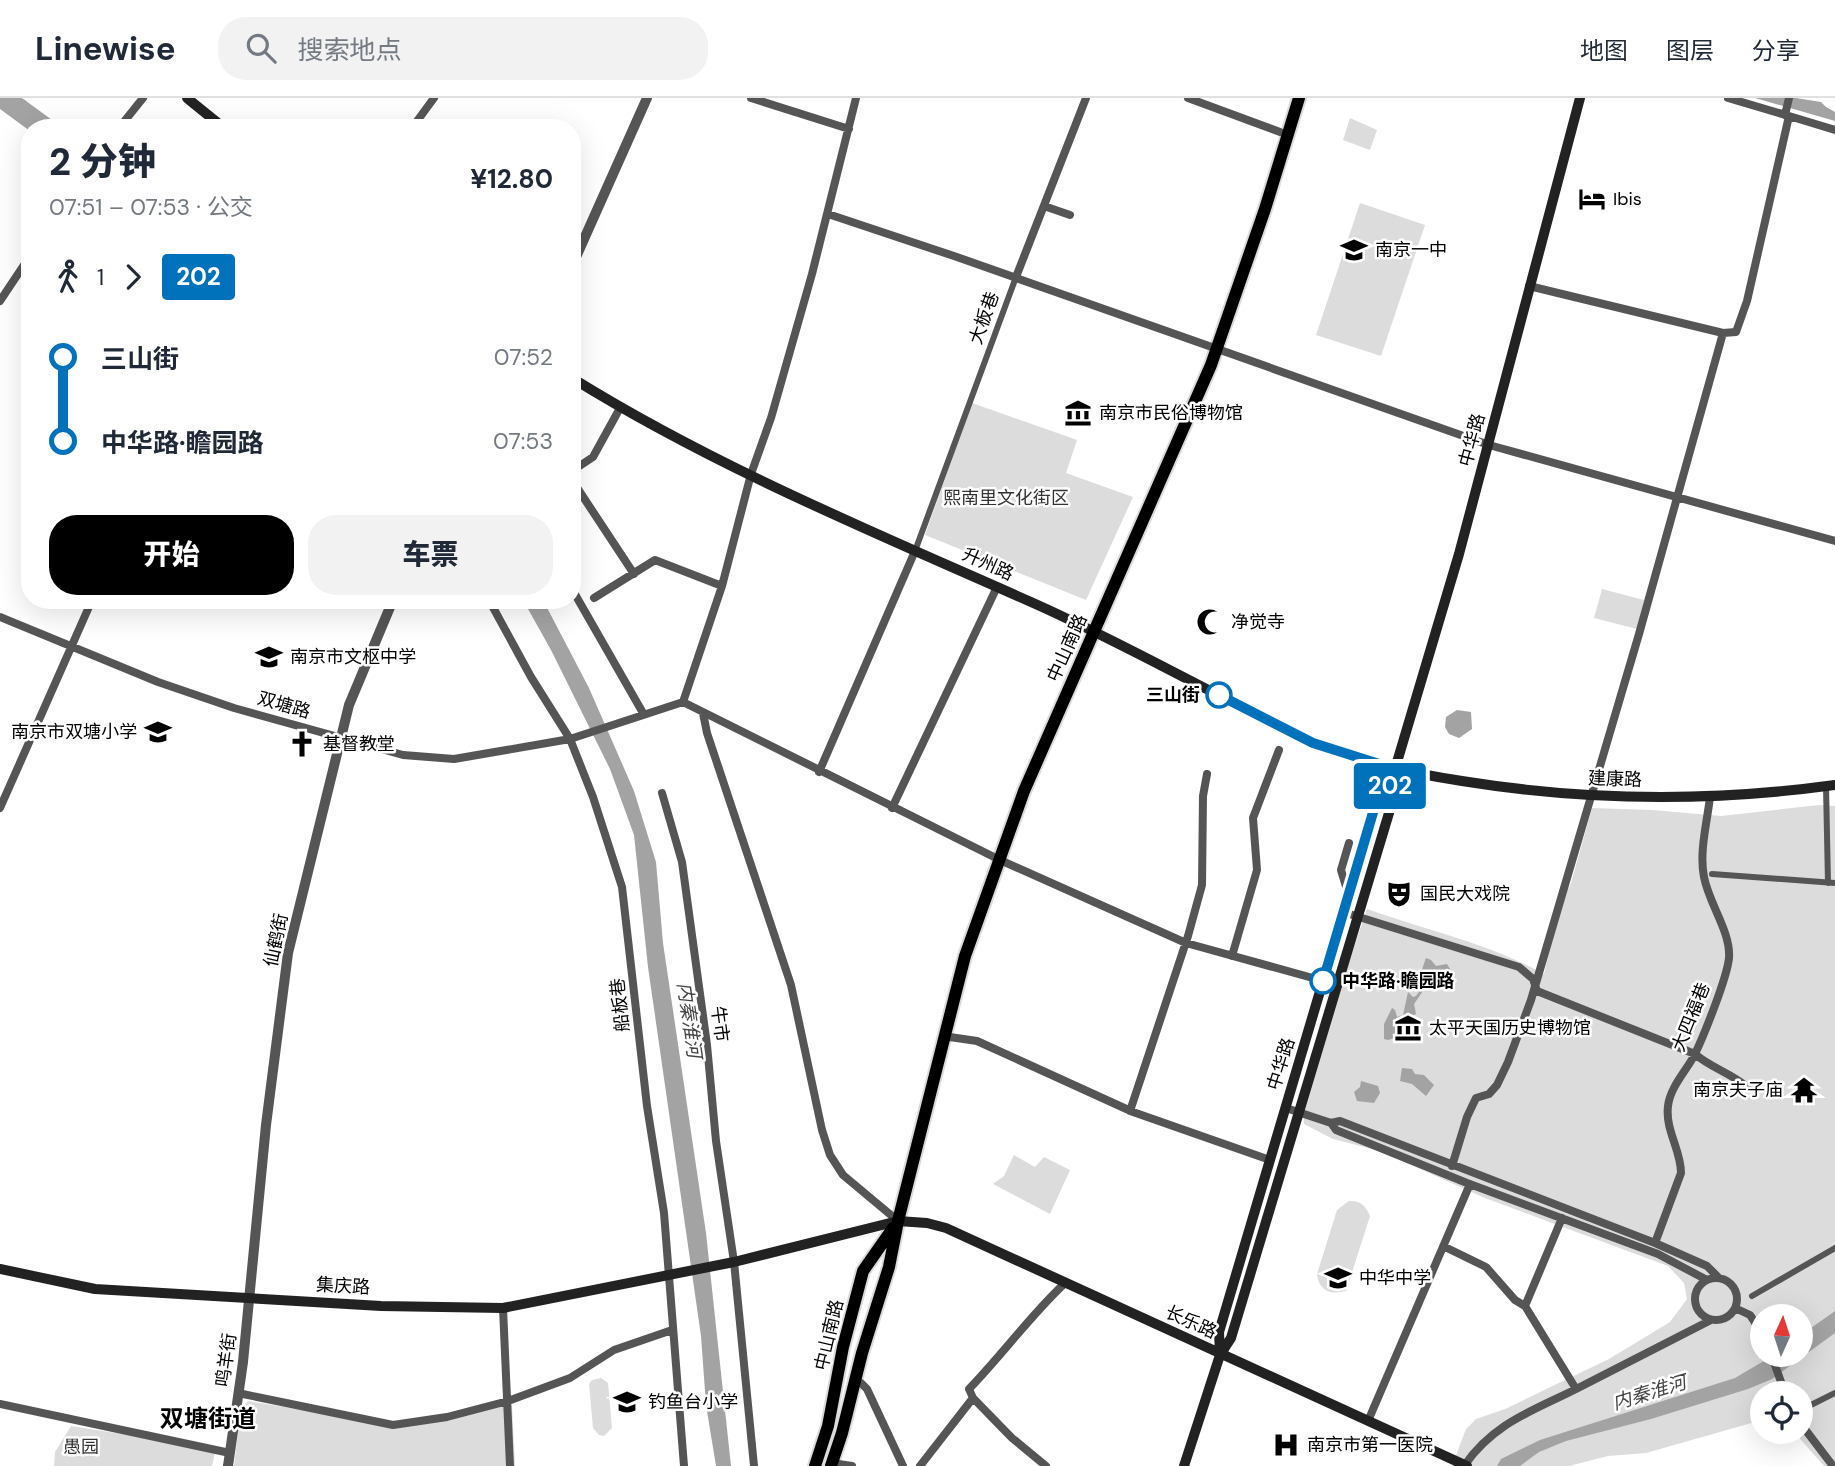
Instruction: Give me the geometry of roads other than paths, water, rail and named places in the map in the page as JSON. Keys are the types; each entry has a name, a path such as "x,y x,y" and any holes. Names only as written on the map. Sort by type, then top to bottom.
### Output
{"main road":[{"path":"187,98 213,119"},
{"name":"中山南路","path":"832,1464 889,1267 943,1036 965,956 1024,791 1216,348 1265,209 1299,98"},
{"name":"中华路","path":"1184,1466 1220,1355 1231,1338 1392,803 1389,789 1459,554 1580,98"},
{"name":"升州路","path":"581,384 620,408 751,474 915,551 1094,630 1313,743 1395,769"},
{"name":"建康路","path":"1395,769 1494,786 1590,796 1710,797 1832,787"},
{"name":"中华路","path":"1220,1355 1219,1332 1343,912 1377,799 1389,789"},
{"path":"734,1262 898,1222"},
{"name":"中山南路","path":"815,1466 828,1426 843,1347 863,1271 898,1222"},
{"name":"长乐路","path":"898,1222 927,1223 946,1228 1465,1466"},
{"name":"集庆路","path":"0,1269 95,1289 382,1306 503,1308 734,1262"}],"street":[{"path":"126,119 142,98"},
{"path":"419,119 435,98"},
{"path":"581,246 647,98"},
{"path":"751,98 849,129"},
{"path":"683,702 722,586 751,474 771,418 828,214 856,98"},
{"name":"大板巷","path":"915,551 1016,277 1086,98"},
{"path":"1188,98 1280,132"},
{"path":"1728,98 1835,130"},
{"path":"1529,286 1723,333 1736,332 1747,301 1789,98"},
{"path":"1044,206 1070,215"},
{"path":"828,214 1016,277 1489,444 1677,499 1835,541"},
{"path":"0,302 21,270"},
{"path":"1452,1166 1476,1098 1489,1094 1497,1085 1508,1062 1534,988 1723,333"},
{"path":"581,465 593,457 620,408"},
{"path":"581,494 634,574"},
{"path":"819,772 915,551"},
{"path":"594,598 655,561 722,586"},
{"path":"892,808 997,587"},
{"path":"581,605 643,713 683,702 1000,860 1186,943 1338,985"},
{"path":"0,808 88,609"},
{"name":"仙鹤街","path":"250,1299 265,1125 288,953 349,705 389,609"},
{"name":"船板巷","path":"494,609 531,677 570,739 593,797 622,887 647,1106 664,1213 684,1466"},
{"name":"双塘路","path":"0,617 158,682 234,708 404,755 454,760 570,739 643,713"},
{"path":"703,713 707,733 791,985 822,1130 830,1155 843,1175 898,1222"},
{"path":"1232,957 1256,870 1253,818 1279,750"},
{"path":"1130,1111 1186,943 1202,885 1203,796 1207,774"},
{"path":"1712,874 1832,883 1832,787"},
{"name":"牛市","path":"663,793 682,862 707,1045 716,1141 734,1262 754,1466"},
{"name":"大四福巷","path":"1655,1243 1681,1173 1681,1163 1668,1123 1668,1104 1695,1054 1725,973 1729,952 1727,939 1704,877 1704,848 1710,797"},
{"path":"1348,896 1341,870 1349,843"},
{"path":"1343,912 1520,967 1533,979 1537,991 1695,1054 1706,1064 1735,1076 1747,1087"},
{"path":"943,1036 977,1041 1130,1111 1270,1160"},
{"path":"1286,1108 1331,1123 1340,1121 1655,1243 1707,1266 1719,1279"},
{"path":"1331,1123 1336,1130 1469,1184 1658,1254 1707,1280 1726,1280 1735,1290 1735,1308 1725,1318 1711,1320 1525,1412 1500,1427 1465,1466"},
{"path":"1368,1421 1445,1247 1469,1184 1474,1180 1471,1173"},
{"path":"1480,1188 1478,1181 1484,1178"},
{"path":"1525,1306 1562,1218"},
{"path":"1445,1247 1486,1266 1515,1300 1525,1306 1576,1389"},
{"path":"1752,1296 1835,1248"},
{"path":"1707,1280 1697,1291 1696,1305 1699,1312 1711,1320"},
{"path":"1046,1466 1012,1438 973,1398 969,1389 1042,1305 1064,1284"},
{"name":"鸣羊街","path":"228,1466 250,1299"},
{"path":"503,1308 510,1466"},
{"path":"1735,1308 1750,1315"},
{"path":"238,1392 393,1425 447,1417 508,1401 570,1378 614,1350 672,1330"},
{"path":"854,1382 867,1389 903,1466"},
{"path":"1813,1404 1835,1393"},
{"path":"920,1466 973,1398"},
{"path":"0,1404 230,1453"},
{"path":"1813,1440 1833,1466"},
{"path":"832,1464 852,1466"}],"place":[{"name":"Ibis","path":"1592,199"},
{"name":"南京一中","path":"1354,250"},
{"name":"南京市民俗博物馆","path":"1078,413"},
{"name":"净觉寺","path":"1210,622"},
{"name":"南京市文枢中学","path":"269,657"},
{"name":"三山街","path":"1219,695"},
{"name":"南京市双塘小学","path":"158,732"},
{"name":"基督教堂","path":"302,744"},
{"name":"国民大戏院","path":"1399,894"},
{"name":"中华路·瞻园路","path":"1323,981"},
{"name":"太平天国历史博物馆","path":"1408,1028"},
{"name":"南京夫子庙","path":"1804,1090"},
{"name":"中华中学","path":"1338,1278"},
{"name":"钓鱼台小学","path":"627,1402"},
{"name":"南京市第一医院","path":"1286,1445"}],"district":[{"name":"双塘街道","path":"208,1419"}],"park label":[{"name":"熙南里文化街区","path":"1006,498"},
{"name":"愚园","path":"81,1447"}],"water label":[{"name":"内秦淮河","path":"690,1020"},
{"name":"内秦淮河","path":"1649,1392"}]}
